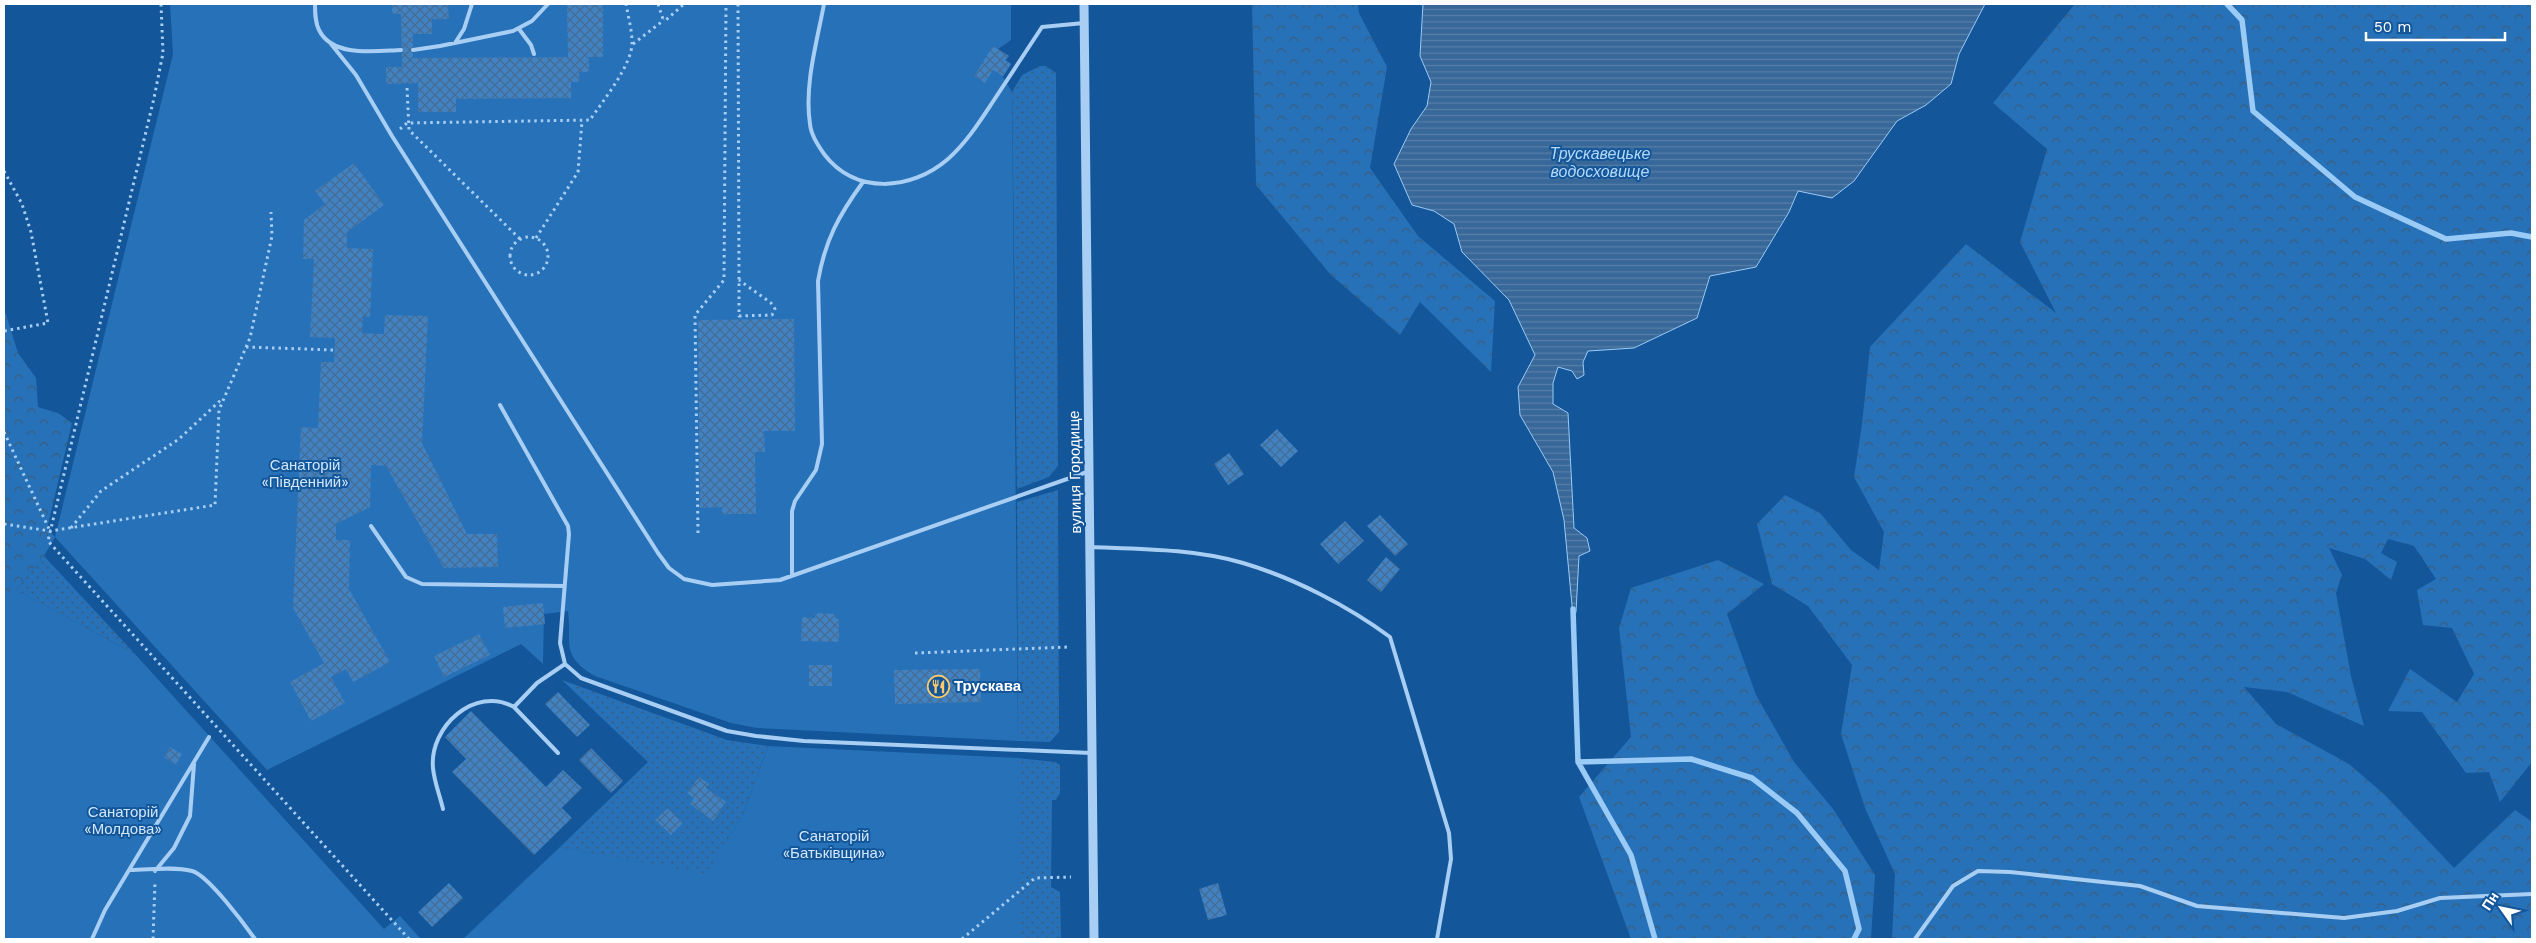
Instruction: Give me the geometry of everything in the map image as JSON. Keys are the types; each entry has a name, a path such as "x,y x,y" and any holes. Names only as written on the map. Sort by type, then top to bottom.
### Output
{"street":[{"name":"вулиця Городище","path":"1084,4 1094,939"}],"lane":[{"path":"315,4 318,30 356,75 392,136 669,568 684,579 712,585 754,583 792,576 1089,471"},
{"path":"455,43 464,29 472,4"},
{"path":"413,50 519,29 532,21 548,4"},
{"path":"824,4 810,83 808,104 810,126 818,145 832,165 850,177 876,185 906,181 923,175 946,161 965,143 1042,27 1084,23"},
{"path":"519,29 531,45 534,54"},
{"path":"331,44 353,50 401,50"},
{"path":"792,576 792,511 796,501 816,470 822,444 818,281 822,258 830,233 863,182"},
{"path":"500,405 568,526 570,534 560,643 565,664 572,672 589,682 727,731 746,734 804,741 1091,753"},
{"path":"370,526 406,577 422,584 564,586"},
{"path":"1090,547 1196,554 1244,564 1301,586 1370,622 1390,638 1449,833 1451,859 1437,939"},
{"path":"514,707 537,683 565,664"},
{"path":"443,809 433,768 435,749 442,730 463,708 475,704 498,702 514,707 558,753"},
{"path":"92,939 105,910 209,737"},
{"path":"155,870 174,848 190,816 194,762"},
{"path":"130,870 194,871 203,878 255,939"},
{"path":"1915,939 1953,886 1978,871 2010,872 2140,886 2197,906 2344,918 2398,911 2440,898 2532,894"}],"path":[{"path":"161,4 163,53 154,98 50,531 49,545 409,939"},
{"path":"392,136 407,123 590,120 625,65 633,44 626,4"},
{"path":"658,4 664,20"},
{"path":"633,44 684,4"},
{"path":"698,532 695,316 724,280 726,4"},
{"path":"738,4 739,316 772,315 775,309 771,303 739,280"},
{"path":"407,88 407,123 409,130 520,239 536,238 544,244 548,260 543,269 528,275 518,272 512,263 511,252 520,239"},
{"path":"536,238 578,172 582,120"},
{"path":"4,171 22,204 31,232 48,323 4,331"},
{"path":"4,524 50,531 215,505 219,410 246,347 272,236 271,212"},
{"path":"246,347 334,350"},
{"path":"71,528 101,491 179,439 224,398"},
{"path":"4,432 50,531"},
{"path":"915,652 1069,647"},
{"path":"154,939 155,870"},
{"path":"962,939 1035,878 1071,877"}],"green space":[{"name":"Санаторій «Південний»","path":"170,4 1011,4 1011,40 998,49 1009,56 1006,60 1011,64 1003,77 1012,92 1018,741 757,728 731,723 595,676 584,669 572,655 570,648 568,611 544,614 543,664 521,644 267,770 55,537 173,54"},
{"path":"1252,4 1358,4 1359,13 1387,67 1370,168 1418,236 1495,301 1491,372 1420,302 1400,335 1330,274 1256,185"},
{"path":"2075,4 2532,4 2532,762 2500,802 2489,772 2466,773 2422,712 2388,711 2410,669 2457,702 2474,674 2452,628 2423,625 2417,590 2436,579 2414,546 2388,539 2381,553 2397,562 2391,580 2365,559 2329,548 2342,575 2336,593 2351,676 2364,726 2287,692 2244,687 2276,724 2349,764 2385,795 2454,868 2515,810 2531,821 2532,819 2532,939 1892,939 1895,874 1865,808 1841,734 1852,665 1808,606 1772,584 1757,524 1785,495 1820,513 1851,550 1879,570 1884,532 1854,477 1870,347 1966,244 2056,313 2020,242 2047,149 1993,103"},
{"path":"1040,66 1046,66 1056,73 1058,466 1049,477 1017,489 1012,92 1022,75"},
{"path":"4,313 6,314 18,353 36,378 38,407 58,413 72,423 47,529 55,537 44,556 16,590 90,630 4,939"},
{"path":"1058,490 1059,732 1050,742 1018,741 1017,502"},
{"path":"44,556 135,654 16,590"},
{"path":"1718,560 1764,584 1727,614 1756,695 1794,762 1833,809 1875,875 1871,939 1631,939 1579,797 1631,737 1619,628 1631,588"},
{"name":"Санаторій «Молдова»","path":"16,590 135,654 384,929 400,916 421,939 4,939 4,607"},
{"path":"562,680 727,740 768,746 743,815 706,875 560,847 648,762"},
{"name":"Санаторій «Батьківщина»","path":"768,746 1018,758 1019,939 463,939 560,847 706,874 743,815"},
{"path":"1018,758 1055,762 1060,765 1060,793 1056,800 1052,800 1051,887 1060,892 1061,939 965,939 1018,892"}],"water":[{"name":"Трускавецьке водосховище","path":"1423,4 1985,4 1959,54 1951,84 1926,105 1897,121 1854,181 1832,198 1798,191 1789,212 1756,267 1710,276 1697,318 1634,348 1588,351 1583,362 1584,375 1577,379 1572,371 1558,367 1553,383 1553,404 1568,413 1574,528 1587,538 1590,551 1579,556 1576,612 1573,616 1564,520 1553,472 1520,415 1518,387 1535,355 1509,300 1462,252 1454,224 1434,211 1412,205 1394,164 1411,129 1427,106 1431,82 1420,56"}],"building":[{"path":"392,4 448,4 449,19 432,19 432,34 413,34 413,58 568,57 567,4 603,4 603,57 589,57 589,72 579,72 579,82 571,82 571,98 456,99 456,112 418,112 418,83 386,84 386,67 402,67 401,14 392,14"},
{"path":"993,46 1009,56 1005,60 1011,64 1003,76 993,70 985,83 974,76"},
{"path":"354,163 384,205 347,232 347,248 373,249 370,317 363,316 362,333 384,334 385,315 428,316 422,443 467,534 497,534 498,567 444,568 386,466 371,465 370,507 336,524 336,540 350,540 349,589 390,662 353,682 346,669 331,677 345,703 311,721 290,682 324,663 293,608 301,427 318,428 321,362 334,362 335,338 310,337 314,259 303,259 304,220 325,204 315,191"},
{"path":"794,319 795,431 764,431 765,452 755,452 756,514 722,514 722,507 700,508 698,320"},
{"path":"1277,429 1298,451 1281,467 1260,445"},
{"path":"1229,453 1244,474 1228,485 1214,464"},
{"path":"1380,515 1408,544 1395,556 1367,526"},
{"path":"1345,521 1364,541 1338,564 1320,544"},
{"path":"1386,557 1400,569 1381,592 1367,580"},
{"path":"543,603 545,624 505,628 503,607"},
{"path":"815,613 835,614 835,618 839,619 839,642 801,641 802,617 815,618"},
{"path":"479,634 490,655 444,677 434,656"},
{"path":"809,665 832,665 832,686 809,686"},
{"name":"Трускава","path":"980,669 981,702 895,704 894,670"},
{"path":"558,692 590,725 577,737 545,704"},
{"path":"471,711 546,787 563,770 582,788 562,808 572,818 534,855 452,772 466,759 445,737"},
{"path":"170,747 182,754 176,765 164,757"},
{"path":"591,748 623,781 611,793 579,760"},
{"path":"699,777 709,784 706,788 726,802 713,821 690,804 694,798 687,793"},
{"path":"668,808 683,823 671,835 655,820"},
{"path":"449,883 463,898 432,927 418,912"},
{"path":"1218,883 1227,915 1208,920 1199,889"}],"waterway":[{"path":"2227,4 2242,20 2253,111 2355,197 2446,239 2511,233 2532,237"},
{"path":"1573,609 1578,762 1631,855 1655,939"},
{"path":"1578,762 1691,759 1752,778 1797,813 1845,871 1859,929 1854,939"}],"place":[{"name":"Трускава","path":"938,686"}]}
